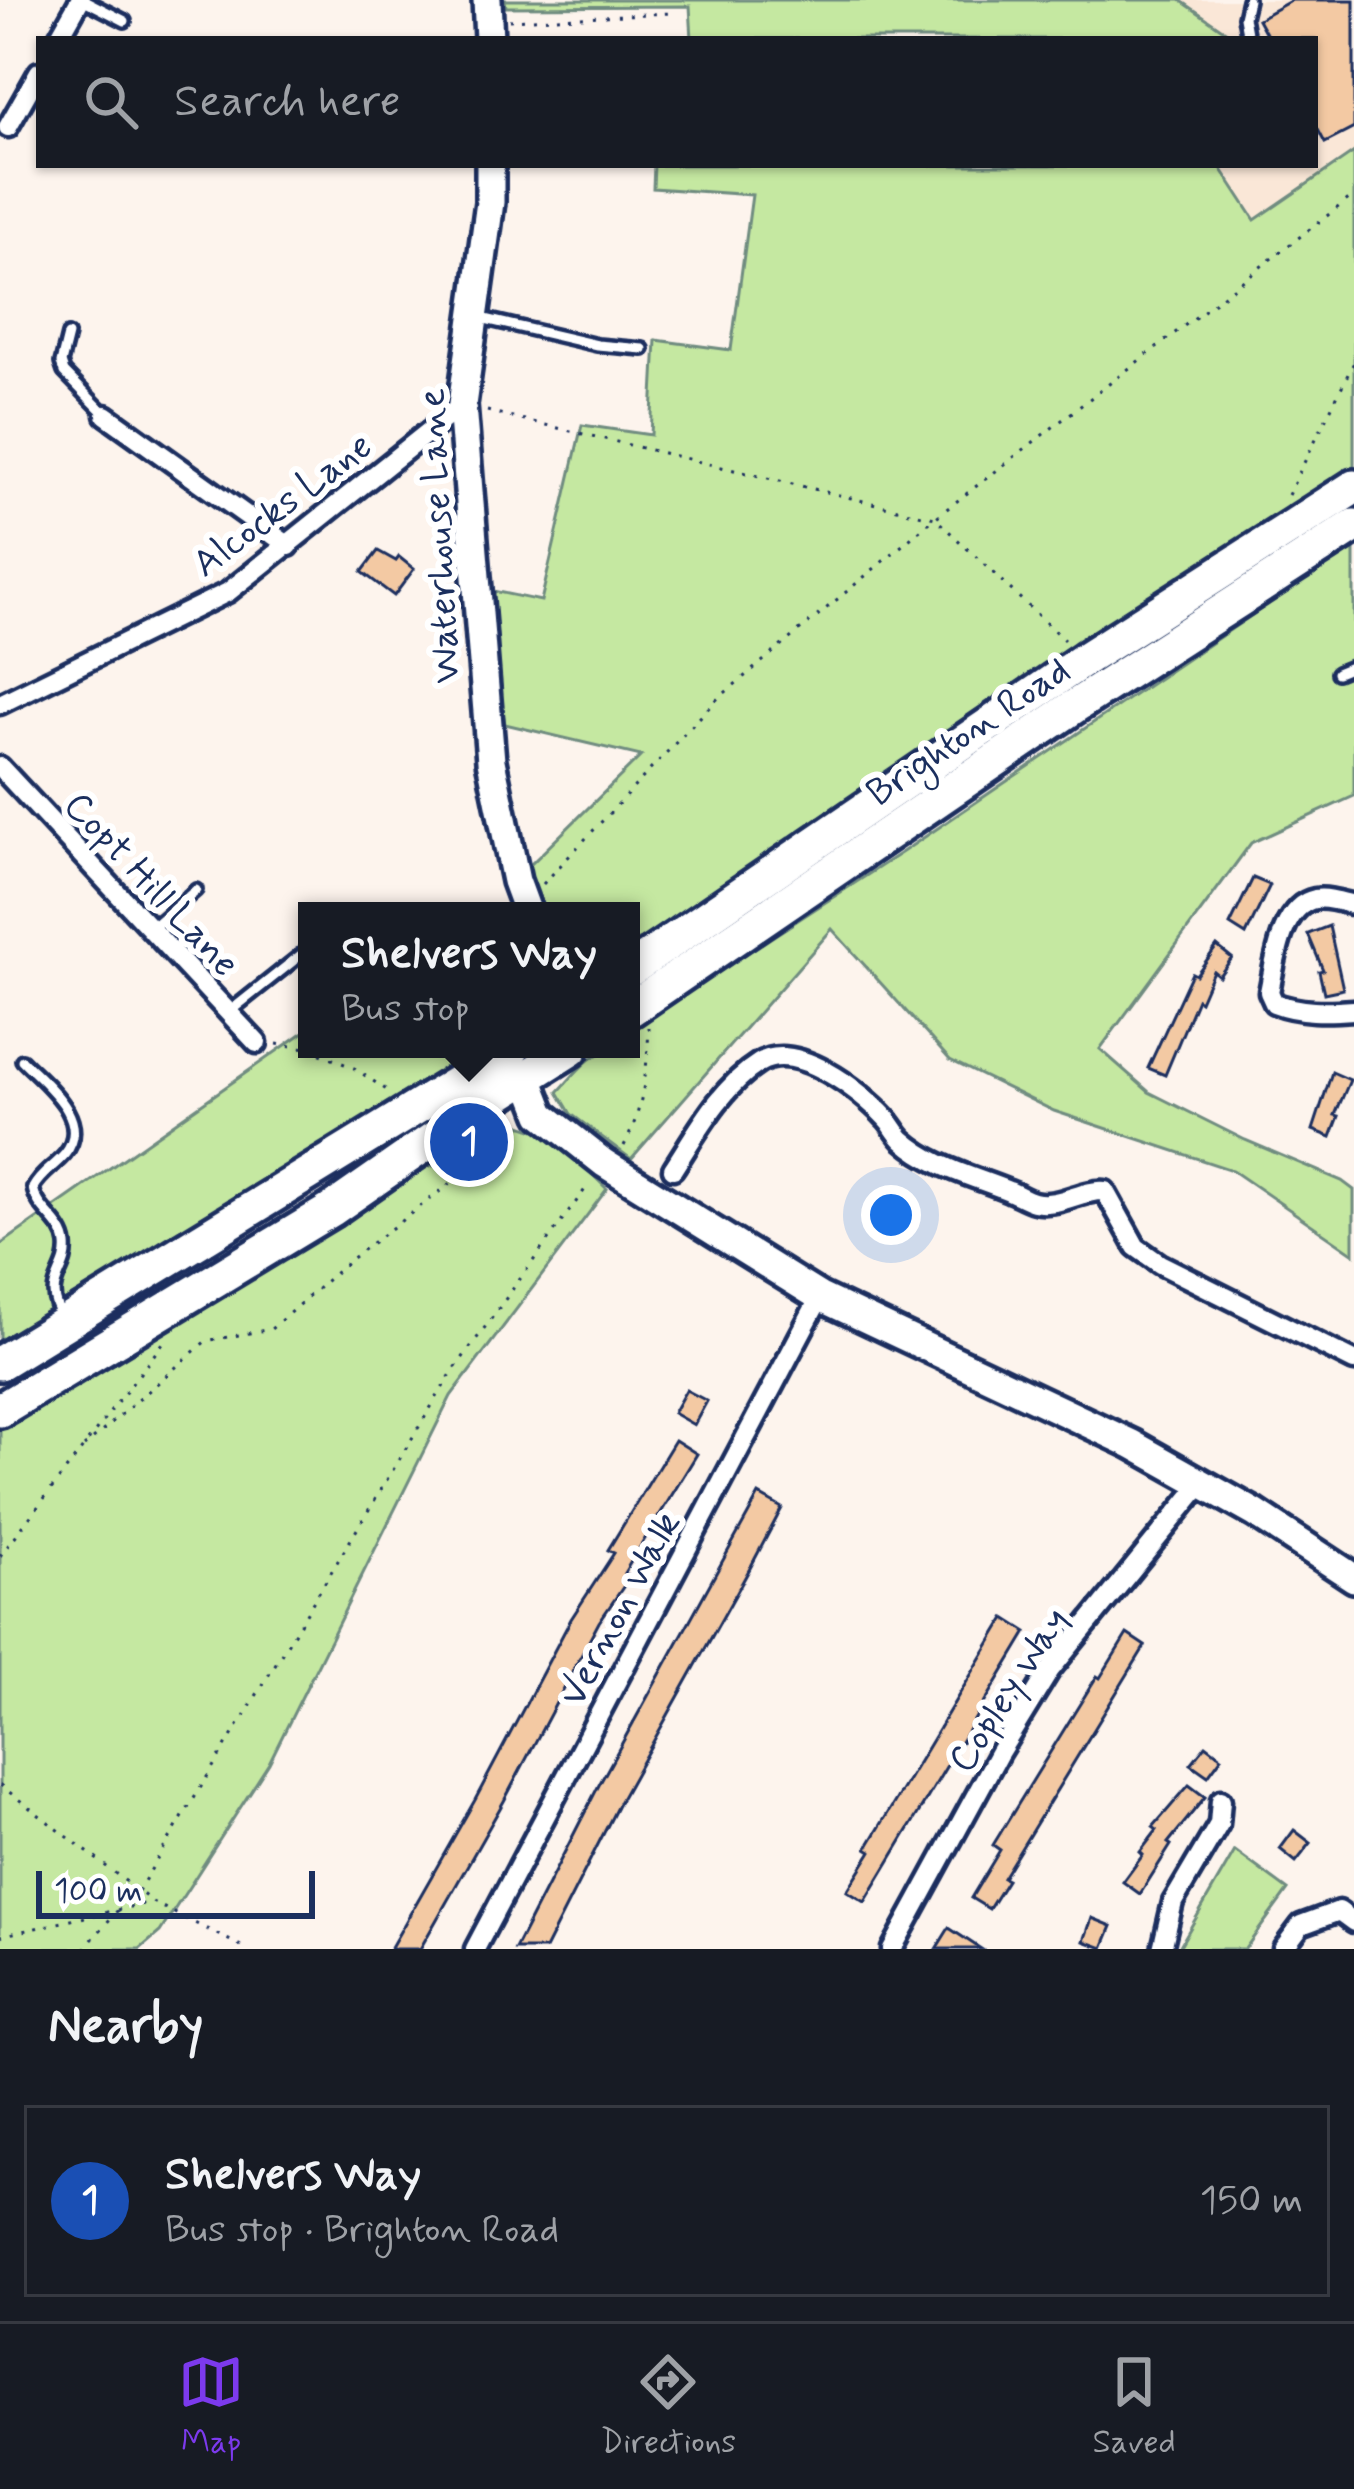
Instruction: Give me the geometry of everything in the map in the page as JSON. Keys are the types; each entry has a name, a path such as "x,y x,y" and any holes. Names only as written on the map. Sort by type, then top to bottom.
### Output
{"highway":[{"name":"Brighton Road","path":"640,978 1085,659 1354,487"},
{"name":"Brighton Road","path":"640,978 1354,526"},
{"path":"0,1363 446,1090 520,1063"},
{"path":"0,1410 331,1210 476,1108 520,1063"}],"street":[{"path":"60,36 82,0"},
{"path":"8,127 36,77"},
{"name":"Waterhouse Lane","path":"490,168 490,202 462,404 491,761 527,902"},
{"name":"Alcocks Lane","path":"0,704 228,592 462,404"},
{"path":"106,415 289,546"},
{"name":"Copt Hill Lane","path":"0,767 257,1043"},
{"path":"1354,904 1320,898 1298,908 1282,936 1269,992 1274,1003 1287,1008 1354,1010"},
{"path":"673,1169 715,1105 762,1060 807,1060 884,1116 902,1139 975,1181 1036,1203 1105,1191 1136,1247 1160,1264 1354,1361"},
{"path":"520,1063 542,1114"},
{"path":"476,1108 523,1104 542,1114 608,1166 820,1297 1203,1482 1354,1578"},
{"name":"Vernon Walk","path":"475,1949 820,1297"},
{"name":"Copley Way","path":"892,1949 1050,1670 1203,1482"},
{"path":"1162,1949 1173,1902 1219,1824 1221,1800"},
{"path":"1283,1949 1301,1925 1339,1911 1354,1922"}],"lane":[{"path":"82,0 125,20"},
{"path":"1247,36 1244,17 1249,0"},
{"path":"476,317 597,345 643,349"},
{"path":"68,335 61,363 64,372 106,415"},
{"path":"1337,673 1354,666"},
{"path":"151,929 196,890"},
{"path":"229,1012 298,957"},
{"path":"22,1060 63,1104 74,1128 73,1142 33,1188 34,1198 60,1230 66,1246 53,1284 66,1323"},
{"path":"657,1197 673,1169"}],"path":[{"path":"489,20 673,14"},
{"path":"530,902 715,700 935,518 1354,195"},
{"path":"1286,501 1354,362"},
{"path":"462,404 935,518 1085,659"},
{"path":"138,1892 451,1374 635,1125 645,1084 640,1019"},
{"path":"257,1043 298,1048"},
{"path":"330,1058 355,1068 386,1093 406,1092"},
{"path":"84,1447 206,1341 271,1329 351,1259 542,1114"},
{"path":"0,1556 167,1338"},
{"path":"0,1785 138,1892 247,1949"},
{"path":"0,1936 152,1901"},
{"path":"83,1949 118,1909"}],"shaded area":[{"path":"1180,0 1331,0 1354,38 1354,152 1254,220 1221,168 1318,168 1318,36 1233,36"}],"green space":[{"path":"505,0 1180,0 1233,36 692,36 690,6 506,7"},
{"path":"1354,152 1354,470 904,763 648,937 640,939 640,902 541,902 524,871 641,756 505,724 483,589 541,601 582,425 651,435 656,340 731,350 752,195 653,188 654,168 1221,168 1255,220"},
{"path":"1354,546 1354,796 1251,843 1100,1049 1149,1092 1354,1190 1354,1254 1232,1170 1054,1111 950,1060 832,929 631,1159 571,1114 558,1092 582,1066 592,1058 640,1058 640,1023"},
{"path":"298,1036 298,1058 465,1058 395,1106 0,1347 0,1245"},
{"path":"515,1123 553,1136 607,1189 451,1396 269,1763 160,1932 140,1949 0,1949 0,1423 429,1166 452,1166 489,1130"},
{"path":"1235,1851 1288,1890 1245,1949 1178,1949"}],"building":[{"path":"1292,0 1354,0 1354,128 1325,143 1318,130 1318,36 1267,36 1258,19"},
{"path":"378,551 396,561 399,557 414,569 394,596 362,572"},
{"path":"1253,878 1270,885 1246,935 1230,925"},
{"path":"1329,926 1343,989 1324,993 1319,971 1323,970 1308,934"},
{"path":"1217,946 1232,958 1219,976 1213,971 1165,1075 1148,1068 1192,973 1196,975"},
{"path":"1332,1072 1350,1080 1331,1137 1313,1130"},
{"path":"686,1390 707,1401 694,1425 673,1413"},
{"path":"675,1440 697,1454 624,1573 630,1577 599,1622 420,1949 390,1949 571,1619 614,1553 608,1550"},
{"path":"759,1495 782,1508 749,1570 620,1801 545,1949 515,1949 600,1783"},
{"path":"1005,1618 1027,1632 865,1902 847,1891 872,1851 867,1848"},
{"path":"1127,1634 1145,1646 1003,1878 1007,1880 989,1909 971,1898 1000,1850 993,1845"},
{"path":"1206,1745 1222,1757 1208,1776 1191,1764"},
{"path":"1189,1785 1205,1797 1168,1843 1140,1894 1123,1882 1157,1830 1153,1827"},
{"path":"1294,1830 1311,1843 1296,1862 1280,1849"},
{"path":"1092,1918 1112,1926 1103,1948 1084,1941"},
{"path":"949,1928 981,1949 936,1949"}],"place":[{"name":"Shelvers Way","path":"469,1142"}]}
